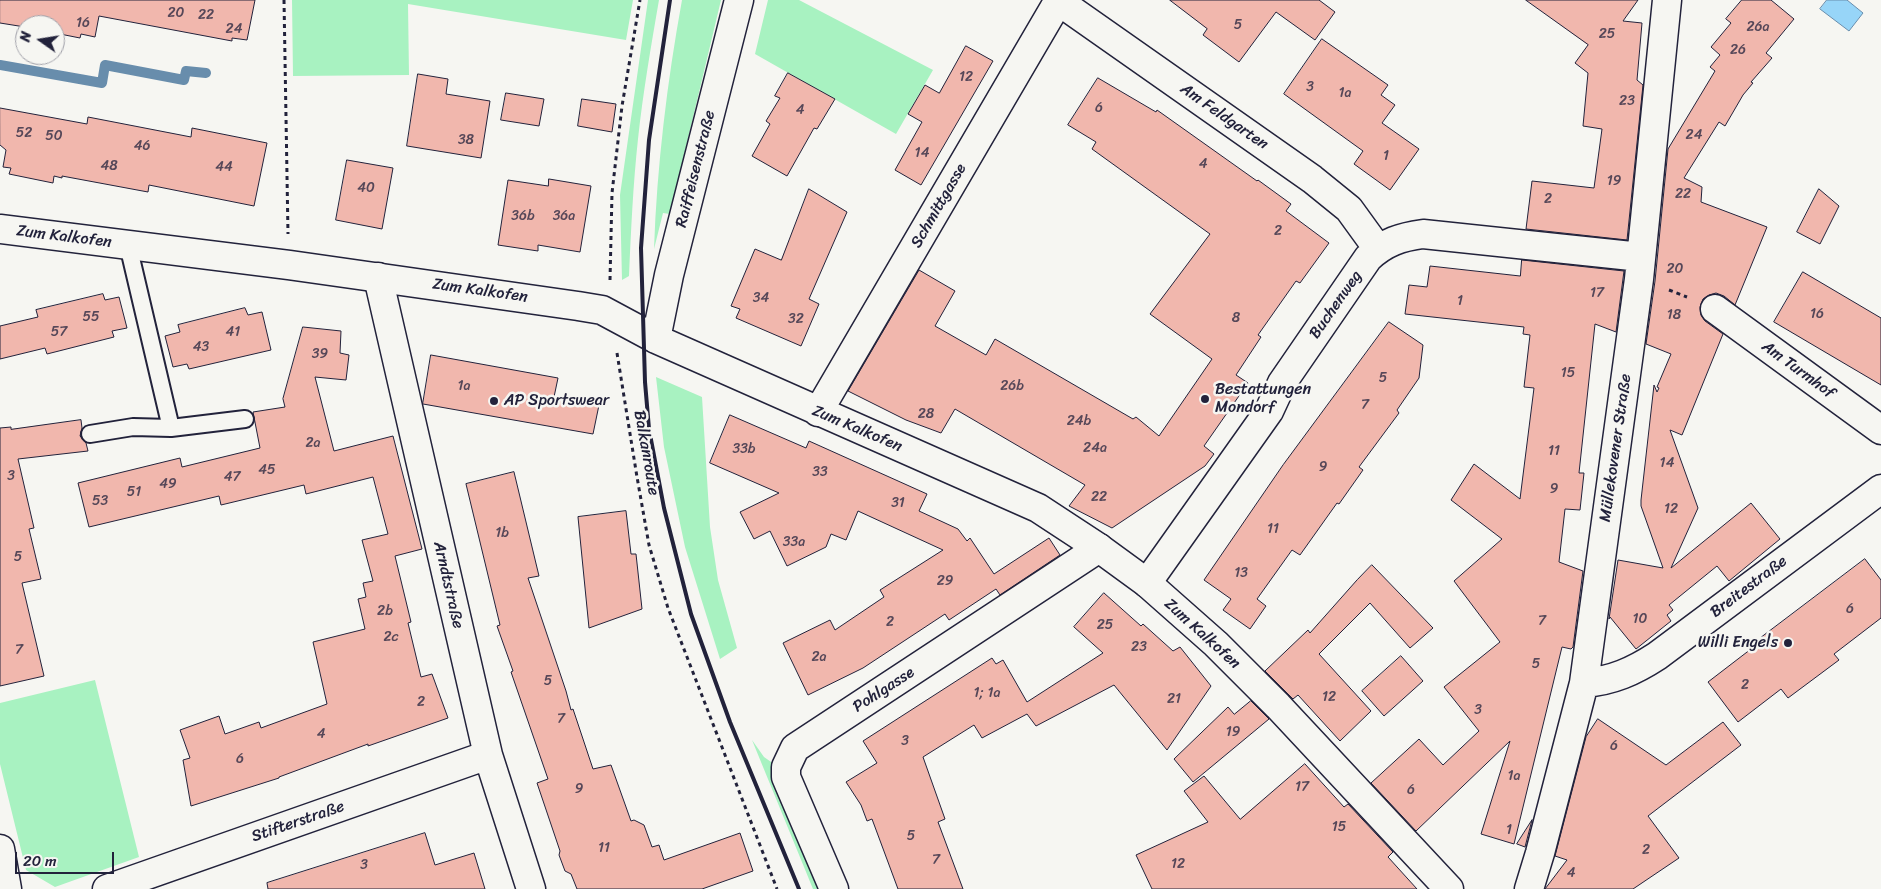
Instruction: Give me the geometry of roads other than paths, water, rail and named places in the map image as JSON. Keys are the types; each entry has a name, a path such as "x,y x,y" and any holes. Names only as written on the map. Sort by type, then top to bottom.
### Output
{"street":[{"name":"Raiffeisenstraße","path":"656,339 669,275 739,0"},
{"name":"Am Feldgarten","path":"1058,0 1312,179 1350,209 1378,249"},
{"name":"Schmittgasse","path":"818,412 1058,0"},
{"name":"Müllekovener Straße","path":"1529,889 1584,683 1640,268 1667,0"},
{"name":"Zum Kalkofen","path":"0,229 289,265 602,310 656,339 1038,508 1100,548 1147,583 1216,644 1278,706 1449,889"},
{"name":"Buchenweg","path":"1147,583 1269,411 1282,383 1368,258 1378,249 1403,237 1423,234 1640,268"},
{"name":"Arndtstraße","path":"378,277 488,755 531,889"},
{"name":"Am Turmhof","path":"1715,309 1881,430"},
{"name":"Breitestraße","path":"1584,683 1601,682 1619,676 1638,668 1658,656 1881,489"},
{"name":"Pohlgasse","path":"834,889 786,776 786,767 795,748 1100,548"},
{"name":"Stifterstraße","path":"107,889 488,755"},
{"path":"0,849 7,889"}],"lane":[{"name":"Zum Kalkofen","path":"128,245 171,428"},
{"path":"90,434 133,427 171,428 245,419"}],"water":[{"path":"1827,0 1847,0 1863,13 1849,31 1820,9"}],"waterway":[{"path":"0,65 102,83 105,65 184,80 186,71 206,73"}],"railway":[{"path":"670,0 649,140 641,248 645,382 649,429 664,508 691,614 730,722 799,889"}],"place":[{"name":"Bestattungen Mondorf","path":"1205,399"},
{"name":"AP Sportswear","path":"494,401"},
{"name":"Willi Engels","path":"1788,643"}]}
